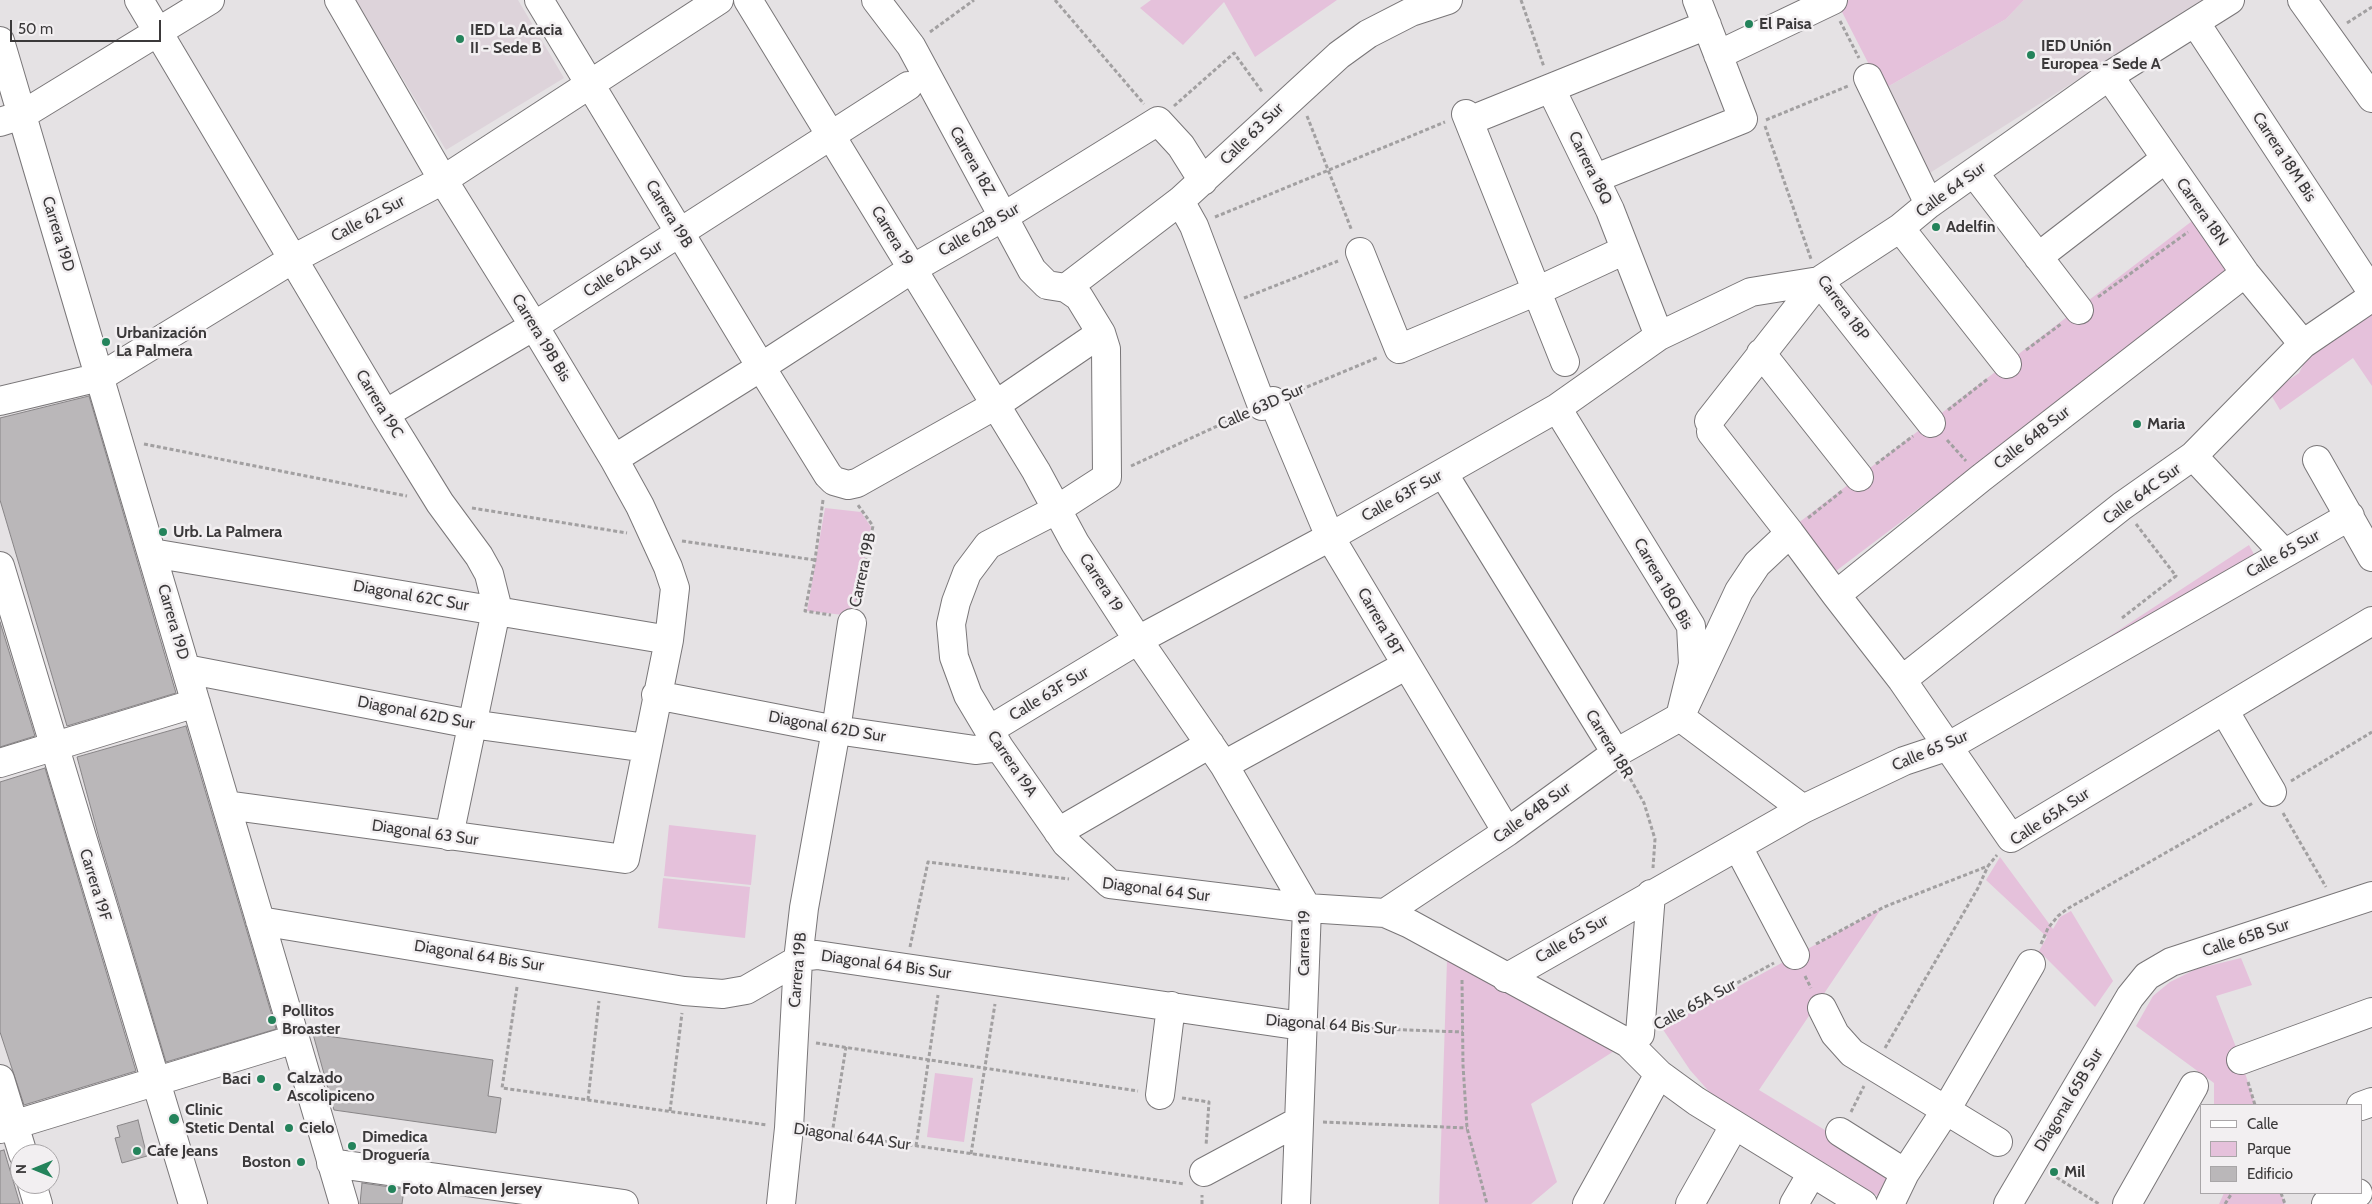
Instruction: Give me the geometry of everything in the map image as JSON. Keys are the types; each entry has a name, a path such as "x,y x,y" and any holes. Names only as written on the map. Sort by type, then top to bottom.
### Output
{"street":[{"name":"Carrera 19C","path":"139,0 385,414 440,503 479,556 495,594 496,611 449,836"},
{"path":"11,118 210,0"},
{"name":"Carrera 19B Bis","path":"340,0 443,180 614,459 640,506 672,577 675,588 669,640 656,695 625,858"},
{"name":"Carrera 19B","path":"539,0 761,367 834,479"},
{"name":"Calle 62 Sur","path":"0,401 100,377 293,259 443,180 719,0"},
{"name":"Carrera 19","path":"748,0 994,406 1036,471 1056,510 1138,640 1216,754 1307,908 1296,1204"},
{"name":"Carrera 18Z","path":"876,0 911,46 1032,270 1041,282 1053,287 1066,288 1080,297 1101,333 1106,349 1108,378 1107,476"},
{"name":"Calle 63 Sur","path":"1066,288 1180,201 1276,110 1339,55 1368,34 1411,12 1448,0"},
{"path":"1596,178 1753,120 1718,55 1697,0"},
{"path":"1718,55 1831,0"},
{"name":"Calle 64 Sur","path":"1790,532 1710,426 1761,353 1819,281 1900,228 1929,204 2109,76 2230,0"},
{"path":"2302,0 2372,98"},
{"name":"Carrera 18M Bis","path":"2195,22 2372,292"},
{"path":"1565,362 1467,118 1551,89 1706,25"},
{"name":"Carrera 19D","path":"0,41 11,118 100,377 344,1204"},
{"name":"Carrera 18N","path":"2109,76 2245,273 2303,344"},
{"path":"1868,78 1929,204"},
{"name":"Calle 62A Sur","path":"385,414 534,326 830,134 908,86"},
{"name":"Carrera 18Q","path":"1551,89 1596,178 1659,336"},
{"path":"1158,121 1181,146 1203,181"},
{"name":"Calle 62B Sur","path":"614,459 912,269 1003,217 1158,121"},
{"path":"2038,258 2165,159"},
{"path":"1974,173 2078,310"},
{"name":"Carrera 18T","path":"1180,201 1194,226 1225,306 1267,403 1330,537 1405,666 1507,832"},
{"path":"1900,228 2007,364"},
{"path":"1360,252 1399,349 1537,291 1625,250"},
{"name":"Calle 64B Sur","path":"1840,603 1981,478 2245,273"},
{"name":"Calle 63F Sur","path":"994,738 1138,640 1330,537 1558,408 1659,336 1751,292 1819,281"},
{"name":"Carrera 18P","path":"1819,281 1932,422"},
{"name":"Calle 64C Sur","path":"1902,680 2122,506 2193,456 2303,344 2372,297"},
{"path":"834,479 856,483 994,406 1101,333"},
{"path":"1761,353 1859,477"},
{"name":"Carrera 18Q Bis","path":"1558,408 1691,626 1693,664 1680,717"},
{"path":"2193,456 2284,553"},
{"path":"2318,460 2372,557"},
{"name":"Carrera 18R","path":"1443,473 1616,752"},
{"path":"1056,510 1107,476"},
{"name":"Carrera 19A","path":"1056,510 988,545 978,557 964,580 951,624 954,657 959,676 968,695 994,738 1058,832 1066,843 1110,884"},
{"name":"Calle 65 Sur","path":"1506,978 1651,894 1738,848 1803,809 1904,761 1949,746 2350,516"},
{"path":"1803,809 1680,717 1739,591 1757,564 1790,532 1840,603 1902,680 2011,838"},
{"name":"Diagonal 62C Sur","path":"152,553 669,640"},
{"name":"Carrera 19F","path":"0,566 193,1204"},
{"name":"Calle 65A Sur","path":"2011,838 2372,621"},
{"name":"Carrera 19B","path":"781,1204 789,1128 798,960 804,908 836,730 852,623"},
{"path":"1058,832 1216,754 1405,666"},
{"name":"Diagonal 62D Sur","path":"186,669 471,724 647,748"},
{"name":"Diagonal 62D Sur","path":"656,695 836,730 974,750 994,738"},
{"path":"0,763 196,703"},
{"path":"2224,710 2272,792"},
{"name":"Calle 64B Sur","path":"1385,913 1507,832 1616,752 1680,717"},
{"name":"Diagonal 63 Sur","path":"226,805 625,858"},
{"path":"1738,848 1795,955"},
{"name":"Diagonal 64 Sur","path":"1110,884 1307,908 1385,913"},
{"path":"1634,1038 1651,894"},
{"name":"Calle 65B Sur","path":"2130,997 2147,976 2171,962 2372,896"},
{"path":"1385,913 1432,935 1506,978 1634,1038 1659,1074 1734,1126 1863,1204"},
{"name":"Diagonal 64 Bis Sur","path":"260,921 684,991 723,994 746,990 798,960 817,955 1302,1026"},
{"path":"1890,1204 1905,1173 1946,1110 2031,964"},
{"name":"Diagonal 65B Sur","path":"2008,1204 2130,997"},
{"path":"1160,1095 1171,1006"},
{"path":"1822,1008 1843,1045 1874,1067 1998,1142"},
{"path":"2241,1060 2372,1012"},
{"path":"7,1127 295,1039"},
{"path":"1587,1204 1659,1074"},
{"path":"0,1079 7,1127 17,1144"},
{"path":"2127,1204 2194,1086"},
{"path":"1198,1179 1299,1121"},
{"path":"1690,1204 1734,1126"},
{"path":"1840,1132 1905,1173"},
{"path":"332,1163 624,1204"},
{"path":"1794,1204 1812,1173"},
{"path":"2326,1204 2354,1194"}],"path":[{"path":"911,46 974,0"},
{"path":"1055,0 1158,121 1234,53 1276,110"},
{"path":"1521,0 1551,89"},
{"path":"1753,120 1868,78 1831,0"},
{"path":"2328,35 2372,7"},
{"path":"1225,306 1360,252 1297,91"},
{"path":"1194,226 1328,170 1467,118"},
{"name":"Carrera 18P","path":"1753,120 1819,281"},
{"name":"Calle 63D Sur","path":"1107,476 1267,403 1399,349"},
{"path":"1932,422 1981,478"},
{"path":"805,611 834,479"},
{"name":"Carrera 19B","path":"834,479 873,526 852,623"},
{"path":"2122,506 2176,576"},
{"path":"2031,964 2048,928 2058,916 2372,732"},
{"name":"Carrera 18R","path":"1616,752 1644,803 1655,839 1651,894"},
{"path":"2272,792 2338,907"},
{"name":"Calle 65A Sur","path":"1634,1038 1786,956 1795,955 1884,906 1988,866 2011,838"},
{"path":"906,967 928,862 1072,880"},
{"path":"1840,1132 1874,1067 1978,888 1988,866"},
{"path":"1462,952 1462,1032 1467,1128 1486,1204"},
{"path":"1795,955 1822,1008"},
{"name":"Diagonal 64A Sur","path":"520,963 502,1088 971,1154 1198,1179"},
{"path":"916,1146 942,972"},
{"path":"588,1100 602,977"},
{"path":"971,1154 998,981"},
{"path":"670,1112 684,991"},
{"name":"Diagonal 64 Bis Sur","path":"1302,1026 1462,1032"},
{"path":"794,1039 1208,1102"},
{"path":"832,1134 846,1047"},
{"path":"1299,1121 1467,1128"},
{"path":"2032,1162 2099,1204"}],"shaded area":[{"name":"IED La Acacia II - Sede B","path":"355,0 518,0 564,78 446,150"},
{"name":"IED Unión Europea - Sede A","path":"2024,0 2204,0 1925,176 1882,90 2006,19"}],"green space":[{"path":"1151,0 1337,0 1255,57 1224,2 1183,45 1140,8"},
{"path":"1849,0 2024,0 2006,19 1882,90 1839,6"},
{"path":"2196,218 2235,269 1832,574 1793,527"},
{"path":"2372,304 2372,386 2353,358 2280,410 2270,393 2299,373 2314,344"},
{"path":"825,508 861,512 871,527 853,616 807,611"},
{"path":"2249,545 2256,558 2087,651"},
{"path":"669,825 756,835 751,885 664,876"},
{"path":"2000,857 2053,929 2060,917 2071,911 2113,981 2095,1007 2039,951 2047,937 1986,880"},
{"path":"663,878 750,887 745,938 658,928"},
{"path":"1881,909 1759,1090 1894,1172 1879,1197 1713,1096 1690,1070 1662,1028"},
{"path":"2241,958 2252,985 2216,996 2241,1060 2255,1104 2214,1104 2214,1083 2136,1026 2153,996 2170,982 2196,969"},
{"path":"1447,960 1622,1046 1531,1104 1557,1182 1531,1204 1439,1204"},
{"path":"935,1073 973,1078 964,1142 927,1137"},
{"path":"2224,1194 2281,1194 2285,1204 2219,1204"}],"building":[{"path":"89,396 176,693 67,726 0,500 0,418"},
{"path":"0,622 35,736 0,747"},
{"path":"186,726 276,1029 166,1062 99,838 77,757"},
{"path":"45,768 136,1071 24,1105 0,1032 0,782"},
{"path":"313,1034 493,1060 488,1096 501,1098 496,1133 334,1110"},
{"path":"138,1120 147,1156 122,1163 115,1138 120,1137 117,1126"},
{"path":"4,1150 10,1170 10,1194 17,1194 20,1204 0,1204 0,1151"},
{"path":"362,1183 404,1189 402,1204 360,1204"}],"place":[{"name":"El Paisa","path":"1749,24"},
{"name":"IED La Acacia II - Sede B","path":"460,39"},
{"name":"IED Unión Europea - Sede A","path":"2031,55"},
{"name":"Adelfin","path":"1936,227"},
{"name":"Urbanización La Palmera","path":"106,342"},
{"name":"Maria","path":"2137,424"},
{"name":"Urb. La Palmera","path":"163,532"},
{"name":"Pollitos Broaster","path":"272,1020"},
{"name":"Baci","path":"261,1079"},
{"name":"Calzado Ascolipiceno","path":"277,1087"},
{"name":"Clinic Stetic Dental","path":"174,1119"},
{"name":"Cielo","path":"289,1128"},
{"name":"Dimedica Droguería","path":"352,1146"},
{"name":"Cafe Jeans","path":"137,1151"},
{"name":"Boston","path":"301,1162"},
{"name":"Mil","path":"2054,1172"},
{"name":"Foto Almacen Jersey","path":"392,1189"}]}
